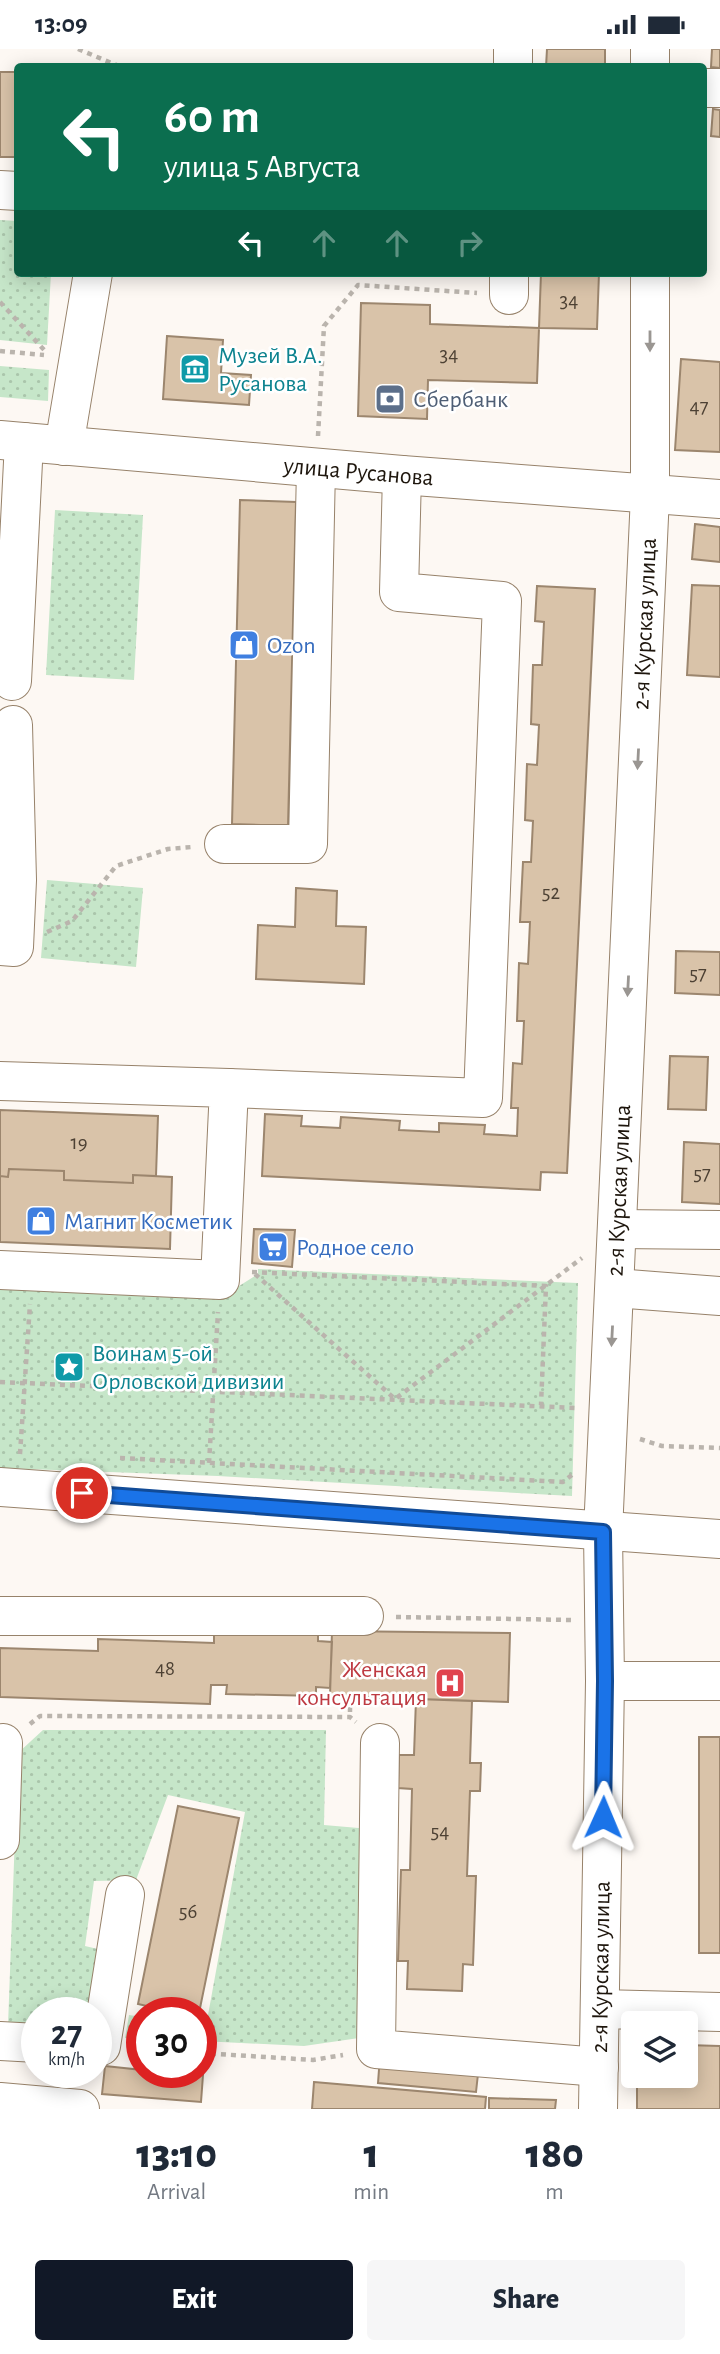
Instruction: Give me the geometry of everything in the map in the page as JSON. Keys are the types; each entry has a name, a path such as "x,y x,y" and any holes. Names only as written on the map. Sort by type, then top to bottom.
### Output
{"street":[{"path":"64,446 92,277"},
{"name":"2-я Курская улица","path":"598,2109 605,1681 603,1532 650,495 650,277"},
{"path":"12,441 12,681"},
{"name":"улица Русанова","path":"12,441 720,499"},
{"path":"224,844 308,844 316,468"},
{"path":"0,1081 483,1098 502,601 399,592 402,475"},
{"path":"7,947 17,880 13,725"},
{"path":"16,1271 231,1266 229,1088"},
{"path":"617,1229 720,1230"},
{"path":"615,1289 720,1296"},
{"path":"5,1470 603,1532 720,1539"},
{"path":"0,1616 364,1616"},
{"path":"605,1681 720,1681"},
{"path":"0,1840 3,1743"},
{"path":"380,1743 376,2049 599,2067"},
{"path":"109,1997 125,1895"},
{"path":"600,2009 720,2012"},
{"path":"0,2041 21,2042"},
{"path":"0,2102 80,2109"}],"path":[{"path":"78,49 111,63"},
{"path":"316,468 324,326 358,285 509,284"},
{"path":"0,302 50,356 0,351"},
{"path":"7,947 72,921 116,866 168,849 224,844"},
{"path":"395,1399 617,1229"},
{"path":"231,1266 546,1286"},
{"path":"209,1463 213,1390 231,1266"},
{"path":"231,1266 395,1399"},
{"path":"5,1470 20,1454 25,1383 16,1271"},
{"path":"541,1405 546,1286"},
{"path":"0,1382 579,1408 608,1428 662,1446 720,1448"},
{"path":"115,1458 564,1482 576,1471"},
{"path":"364,1616 604,1621"},
{"path":"350,1697 350,1717"},
{"path":"3,1743 40,1716 350,1717 380,1743"},
{"path":"217,2054 313,2060 376,2049"}],"green space":[{"path":"0,220 14,221 14,277 51,277 47,345 0,340"},
{"path":"0,366 49,370 48,401 0,397"},
{"path":"55,510 143,515 134,680 46,675"},
{"path":"47,880 143,888 136,967 41,958"},
{"path":"258,1269 578,1283 572,1496 218,1476 0,1468 0,1279 236,1288 258,1274"},
{"path":"43,1730 326,1730 324,1825 370,1829 359,2038 304,2046 217,2042 217,1997 211,1997 245,1812 168,1795 136,1880 94,1881 85,1946 102,1950 92,1997 21,1997 21,2026 8,2026 18,1753"}],"building":[{"path":"547,49 605,49 605,63 546,63"},
{"path":"712,49 720,49 720,68 711,67"},
{"path":"0,72 14,72 14,157 0,157"},
{"path":"713,109 720,110 720,137 711,136"},
{"path":"541,277 599,277 597,329 539,328"},
{"path":"361,303 430,305 430,324 539,328 537,383 428,380 427,419 358,416"},
{"path":"167,336 223,340 221,373 251,375 249,405 163,399"},
{"path":"681,359 720,362 720,452 675,450"},
{"path":"240,500 296,502 288,826 232,824"},
{"path":"695,524 720,527 720,562 692,559"},
{"path":"692,585 720,586 720,677 687,675"},
{"path":"537,586 595,589 567,1173 541,1172 540,1190 262,1176 265,1114 302,1116 301,1126 340,1128 341,1117 400,1121 399,1130 439,1132 439,1123 485,1125 484,1134 517,1136 518,1108 511,1108 513,1063 522,1064 524,1021 517,1021 519,963 528,964 530,922 520,922 523,862 531,862 533,821 525,820 527,764 537,765 539,725 531,724 533,665 542,665 544,622 535,621"},
{"path":"296,888 337,891 336,926 366,927 364,984 256,979 258,925 295,927"},
{"path":"676,951 720,952 720,995 675,993"},
{"path":"670,1056 708,1057 706,1110 668,1109"},
{"path":"0,1110 158,1116 156,1176 133,1175 133,1183 64,1180 64,1171 9,1169 8,1177 0,1176"},
{"path":"684,1142 720,1144 720,1204 682,1202"},
{"path":"9,1169 64,1171 64,1180 133,1183 133,1175 172,1177 170,1249 0,1242 0,1176 8,1177"},
{"name":"Родное село","path":"254,1229 295,1230 292,1267 252,1263"},
{"path":"214,1631 318,1635 318,1641 332,1642 330,1688 316,1687 316,1696 226,1694 227,1685 211,1685 210,1704 0,1697 0,1648 98,1651 98,1639 214,1643"},
{"path":"332,1631 510,1633 508,1702 330,1696"},
{"path":"416,1699 472,1701 470,1763 481,1763 480,1791 470,1791 467,1876 476,1876 473,1965 463,1964 462,1991 407,1989 408,1961 398,1961 401,1870 410,1870 412,1789 398,1788 399,1755 414,1755"},
{"path":"699,1737 720,1737 720,1953 699,1953"},
{"path":"178,1806 239,1818 202,1997 139,1997"},
{"path":"698,2045 720,2046 720,2109 637,2109 637,2088 698,2088"},
{"path":"380,2056 479,2065 476,2092 378,2083"},
{"path":"112,2067 126,2068 126,2088 202,2088 201,2102 102,2094 103,2088 112,2088"},
{"path":"314,2082 486,2097 485,2109 312,2109"},
{"path":"489,2098 556,2100 555,2109 489,2109"}],"place":[{"name":"Музей В.А. Русанова","path":"195,369"},
{"name":"Сбербанк","path":"390,399"},
{"name":"Ozon","path":"244,645"},
{"name":"Магнит Косметик","path":"41,1221"},
{"name":"Родное село","path":"273,1247"},
{"name":"Воинам 5-ой Орловской дивизии","path":"69,1367"},
{"name":"Женская консультация","path":"450,1683"}],"route":[{"path":"82,1493 603,1532 603,1817"}]}
